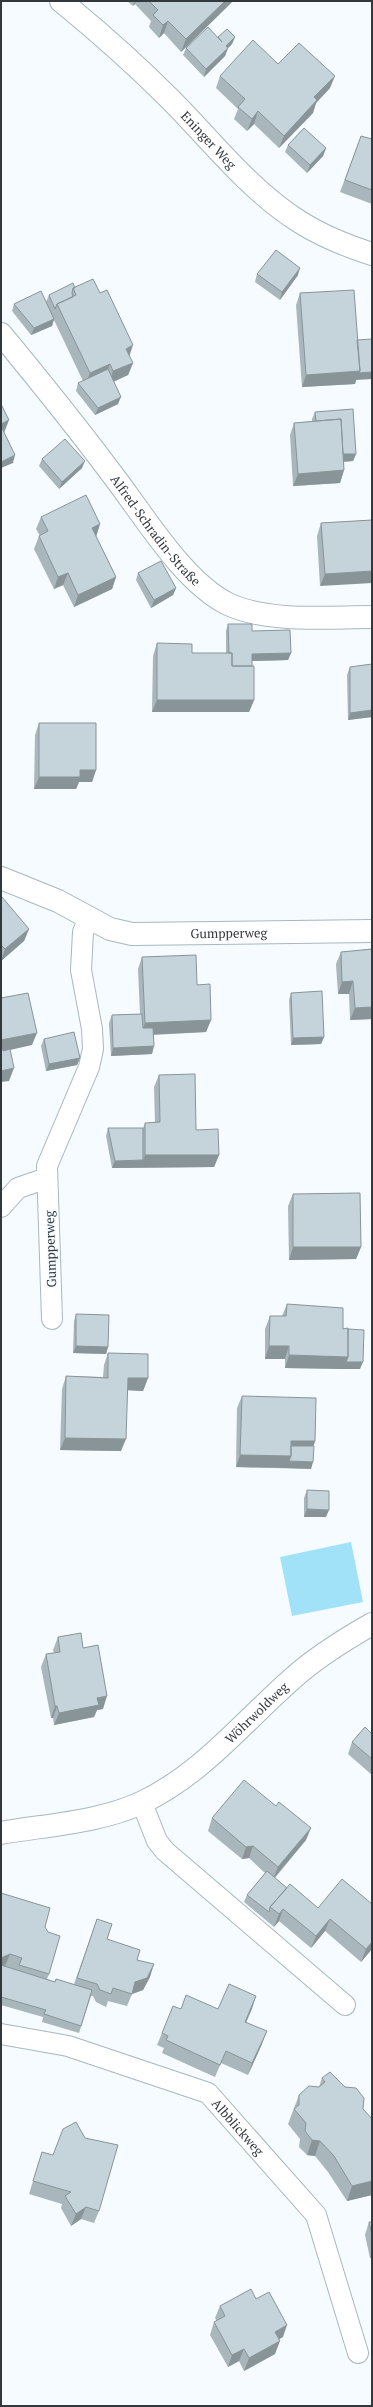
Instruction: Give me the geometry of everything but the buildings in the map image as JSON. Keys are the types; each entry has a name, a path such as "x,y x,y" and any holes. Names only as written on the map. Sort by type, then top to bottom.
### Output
{"street":[{"name":"Eninger Weg","path":"61,1 93,27 157,86 266,196 300,222 338,242 372,254"},
{"name":"Alfred-Schradin-Straße","path":"1,334 80,432 172,553 207,591 229,604 254,613 277,616 372,617"},
{"name":"Gumpperweg","path":"1,878 58,901 110,929 147,935 372,931"},
{"name":"Wöhrwoldweg","path":"1,1832 76,1821 142,1803 169,1788 194,1771 304,1669 329,1650 372,1624"}],"lane":[{"name":"Gumpperweg","path":"52,1319 47,1178 51,1154 90,1067 93,1049 92,1029 81,970 83,932 89,918"},
{"path":"1,1207 18,1188 47,1178"},
{"path":"142,1803 157,1841 165,1851 345,2005"},
{"name":"Albblickweg","path":"1,2034 68,2046 208,2093 316,2215 358,2353"}],"shaded area":[{"path":"351,1542 363,1602 292,1616 280,1557"}]}
